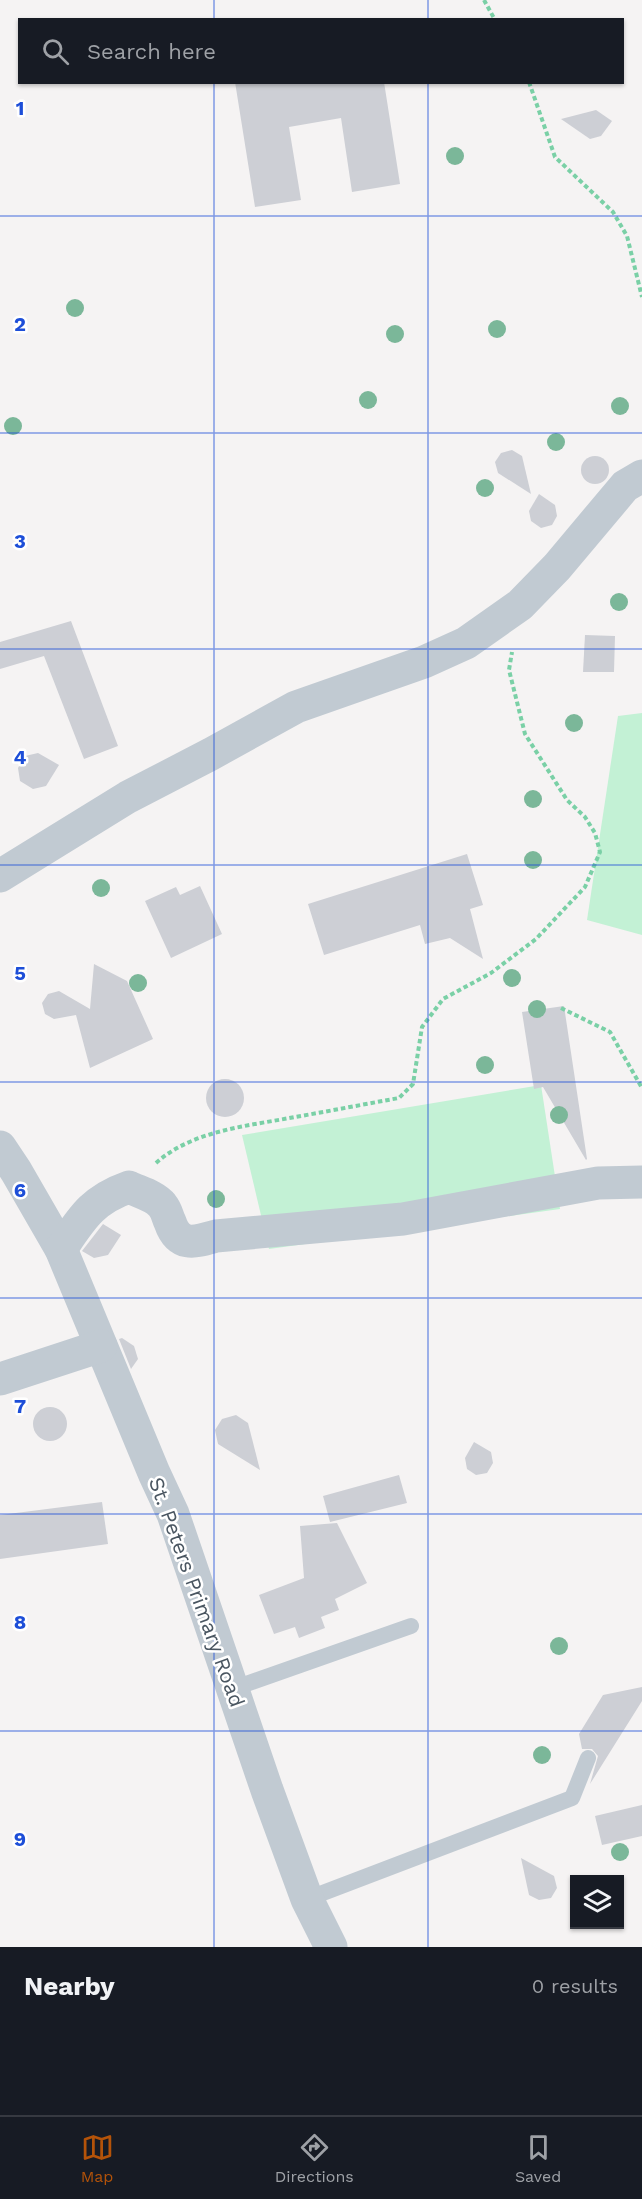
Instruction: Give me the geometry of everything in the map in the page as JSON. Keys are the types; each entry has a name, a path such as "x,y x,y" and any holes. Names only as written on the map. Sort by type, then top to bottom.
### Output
{"street":[{"path":"0,876 128,797 296,707 424,662 466,643 520,605 557,567 625,486 642,476"},
{"name":"St. Peters Primary Road","path":"0,1147 61,1249 173,1514 232,1689 307,1899 331,1947"},
{"path":"61,1249 78,1224 101,1199 129,1187 161,1203 168,1213 170,1224 181,1240 189,1242 216,1236 404,1219 598,1183 642,1182"},
{"path":"0,1379 101,1346"}],"lane":[{"path":"232,1689 411,1626"},
{"path":"307,1899 572,1798 588,1758"}],"path":[{"path":"484,0 494,18"},
{"path":"530,84 555,157 613,212 627,236 642,297"},
{"path":"129,1187 167,1154 200,1137 241,1127 399,1098 413,1084 422,1027 443,999 491,974 536,939 585,887 600,852 595,833 585,818 567,800 525,734 509,670 520,605"},
{"path":"561,1008 610,1032 642,1088"}],"green space":[{"path":"642,713 642,935 587,920 618,716"},
{"path":"541,1085 560,1209 269,1249 242,1135"}],"building":[{"path":"235,84 384,84 400,184 352,192 341,118 289,127 301,200 255,207"},
{"path":"596,110 612,121 601,136 590,139 561,119"},
{"path":"512,450 522,456 531,494 498,473 495,462 501,453"},
{"path":"595,456 605,460 609,470 605,480 595,484 585,480 581,470 585,460"},
{"path":"539,494 555,505 557,516 552,525 541,528 531,521 529,511"},
{"path":"71,621 118,746 84,759 44,656 0,669 0,642"},
{"path":"585,635 615,636 614,672 583,672"},
{"path":"38,753 59,765 46,786 33,789 20,781 18,768 25,756"},
{"path":"467,854 483,905 470,909 483,959 450,938 425,944 420,925 324,955 308,904"},
{"path":"200,886 222,934 171,958 145,901 176,887 180,895"},
{"path":"94,964 127,981 153,1039 90,1068 76,1015 54,1019 45,1014 42,1003 48,994 59,991 90,1009"},
{"path":"564,1006 586,1160 543,1087 534,1089 522,1012"},
{"path":"225,1079 238,1085 244,1098 238,1111 225,1117 212,1111 206,1098 212,1085"},
{"path":"103,1224 121,1235 108,1255 94,1258 82,1251"},
{"path":"122,1338 134,1346 138,1359 131,1369 119,1339"},
{"path":"50,1407 62,1412 67,1424 62,1436 50,1441 38,1436 33,1424 38,1412"},
{"path":"236,1415 248,1423 260,1470 218,1444 215,1430 222,1419"},
{"path":"474,1442 491,1452 493,1463 487,1473 476,1475 467,1469 465,1458"},
{"path":"399,1475 407,1503 330,1522 323,1496"},
{"path":"102,1502 108,1544 0,1559 0,1515"},
{"path":"337,1523 367,1583 335,1599 339,1610 321,1617 325,1628 299,1638 295,1627 274,1634 259,1595 304,1578 300,1526"},
{"path":"642,1687 642,1701 590,1784 598,1756 592,1749 582,1749 579,1734 603,1695"},
{"path":"642,1805 642,1836 602,1845 595,1816"},
{"path":"521,1858 554,1876 557,1888 551,1898 539,1900 529,1895"}]}
